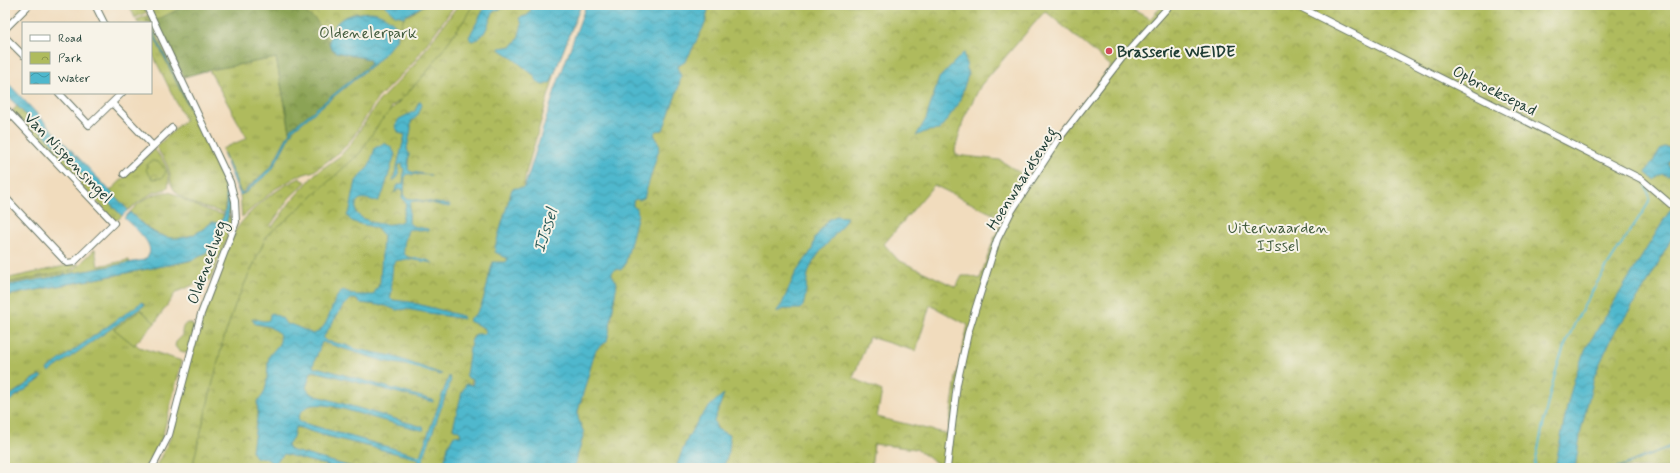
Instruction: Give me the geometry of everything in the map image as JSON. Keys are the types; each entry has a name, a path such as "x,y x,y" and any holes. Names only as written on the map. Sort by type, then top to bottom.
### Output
{"street":[{"path":"5,29 29,5"},
{"path":"95,5 104,22"},
{"name":"Oldeneelweg","path":"146,5 227,174 234,194 236,217 230,238 200,314 169,435 152,468"},
{"name":"Hoenwaardseweg","path":"947,468 951,428 960,370 968,333 997,240 1012,212 1058,140 1122,58 1170,5"},
{"name":"Opbroeksepad","path":"1296,5 1641,179 1673,206"},
{"path":"5,37 22,55"},
{"path":"60,94 89,125 121,94"},
{"path":"112,103 153,146"},
{"name":"Van Nispensingel","path":"5,197 67,263 74,262 114,223 6,111"},
{"path":"124,174 172,128"}],"green space":[{"path":"129,5 139,5 142,11 141,5 144,5 147,12 135,18"},
{"path":"149,5 186,5 155,21"},
{"path":"186,5 295,5 316,20 336,52 369,59 371,64 290,131 276,58 209,70 184,77 155,21"},
{"path":"295,5 410,15 424,5 455,5 412,64 377,99 353,137 341,151 314,171 298,176 275,189 242,217 240,195 245,193 272,170 293,130 384,54"},
{"name":"Oldenelerpark","path":"295,5 424,5 404,17 396,40 375,63 369,59 336,52 333,50 316,20"},
{"path":"458,5 483,5 473,29 401,100 392,106 226,468 155,468 170,439 198,322 235,231 256,207 272,194 300,178 302,181 304,180 306,182 289,198 270,226 272,227 292,200 316,173 340,156 350,145 379,101 414,65"},
{"path":"473,5 581,5 556,69 526,173 511,260 486,330 472,379 453,468 192,468 223,341 235,305 267,235 286,220 360,153 380,122 426,73"},
{"name":"Uiterwaarden IJssel","path":"703,5 1124,5 1150,19 1163,5 1675,5 1675,468 944,468 916,449 874,444 871,468 567,468 577,416 610,274 654,135 677,70","holes":["1045,11 1111,66 1049,146 1028,178 1000,160 956,155 955,150 964,118 981,85","934,185 1003,219 993,241 980,279 970,276 962,276 956,287 898,260 884,244","930,305 968,325 956,378 948,434 877,417 882,391 853,378 869,337 916,351"]},
{"path":"148,15 151,22 148,22 147,19 148,22 137,22 136,20"},
{"path":"152,23 231,189 234,214 228,214 229,202 223,176 212,150 194,115 192,116 225,185 226,199 224,213 188,201 181,197 172,186 167,165 156,147 185,120 152,53 152,32 191,113 192,112 152,29"},
{"path":"276,58 290,131 271,167 241,193 222,149 247,138 209,70"},
{"path":"17,106 122,216 117,220 114,220 14,114 13,110"},
{"path":"154,149 161,157 168,171 168,187 152,193 128,210 110,191"},
{"path":"151,161 158,162 164,167 166,172 162,178 153,179 147,172 146,167"},
{"path":"166,192 173,193 190,203 224,215 220,223 212,222 200,231 189,236 179,239 159,235 140,222 130,212 146,199 155,194"},
{"path":"228,216 234,218 233,224 210,281 205,280 176,292 155,323 141,310 115,329 134,345 136,344 139,347 182,361 162,438 146,468 5,468 5,404 42,378 39,375 5,399 5,296 189,261 197,258 215,244 223,231"},
{"path":"95,249 98,266 129,260 130,263 5,286 5,284 74,270"},
{"path":"78,263 69,271 5,283 5,279"},
{"path":"141,310 155,323 134,345 114,329"},
{"path":"191,323 195,328 189,351 187,353 178,350 175,346 176,342 182,336 184,325"}],"water":[{"path":"384,5 424,5 404,17 395,15"},
{"path":"486,5 512,5 494,11 483,34 476,40 471,41 469,37"},
{"path":"533,5 581,5 551,82 545,85 540,84 532,74 499,49 512,46 518,39 522,24 519,18 528,15"},
{"name":"IJssel","path":"586,5 705,5 708,10 705,24 686,61 677,67 681,76 678,89 663,130 656,131 654,134 660,146 644,198 633,201 633,206 637,209 638,214 625,265 621,270 616,269 612,272 612,275 617,283 609,333 607,341 595,352 578,411 578,418 584,433 574,468 443,468 448,446 454,435 460,436 461,434 453,428 462,392 466,384 472,385 473,383 473,380 468,378 466,375 471,341 476,334 484,334 486,331 484,328 469,321 480,308 483,301 493,262 506,262 508,259 495,252 495,247 512,189 522,188 525,186 555,90"},
{"path":"371,12 383,15 399,29 396,40 381,58 293,130 272,170 245,193 240,195 223,153 234,175 240,192 243,193 271,167 292,128 371,64 369,59 336,52 331,47 329,40 336,24 341,20 358,13"},
{"path":"152,29 192,112 152,32"},
{"path":"964,52 968,75 958,105 939,130 927,131 916,136 926,119 939,78"},
{"path":"5,80 128,210 122,216 5,93"},
{"path":"419,102 422,104 419,112 411,121 407,149 409,154 408,170 431,175 408,174 405,177 404,196 406,198 450,205 450,207 419,201 410,202 409,223 413,226 429,230 408,230 404,250 405,255 433,263 408,259 395,261 393,264 391,285 392,291 390,298 393,300 410,302 463,316 463,319 406,309 396,310 386,306 360,303 356,299 351,299 343,306 323,338 326,341 346,345 356,349 392,356 442,374 440,375 410,366 383,361 322,342 313,365 314,368 320,368 433,400 433,402 314,371 311,372 306,388 310,393 317,396 423,427 424,430 325,405 313,405 305,408 298,419 300,422 420,456 449,376 451,380 420,468 417,468 419,459 322,435 297,427 295,428 293,437 287,446 290,450 356,468 336,468 284,454 274,464 265,458 255,457 252,450 258,412 257,401 264,393 267,381 269,357 278,346 280,335 277,331 267,326 255,324 252,319 266,321 269,320 270,314 272,313 282,318 286,324 293,325 313,334 324,326 335,300 343,290 355,295 373,295 380,283 383,236 376,228 354,222 347,215 350,210 356,181 369,166 375,148 384,143 391,147 395,154 383,193 378,201 365,199 359,200 356,206 356,213 360,217 371,222 391,224 402,221 406,204 402,197 403,189 399,189 394,193 398,185 403,183 404,170 402,164 399,165 398,177 393,181 405,135 399,133 395,126 399,119 415,111"},
{"path":"192,115 194,115 218,162 228,191 228,217 222,234 211,248 204,254 192,260 5,296 5,286 144,260 149,255 150,250 144,238 124,218 130,212 139,222 149,229 159,235 169,238 190,236 212,222 220,223 225,210 226,197 224,183 219,168"},
{"path":"1675,145 1675,159 1671,160 1668,164 1672,170 1669,176 1662,174 1654,180 1646,172 1661,149 1664,147 1670,148"},
{"path":"1675,202 1675,232 1647,284 1613,335 1595,374 1581,430 1575,468 1555,468 1571,392 1586,348"},
{"path":"836,216 847,217 812,264 808,274 803,306 800,309 784,309 776,312 782,304 795,274 812,250 815,238 828,220"},
{"path":"142,302 145,305 49,372 48,371 47,369"},
{"path":"40,375 42,378 5,404 5,399"},
{"path":"724,394 714,421 717,429 729,435 730,439 729,452 723,468 676,468 684,446 694,427 707,409"},
{"path":"1675,444 1675,446 1619,468 1615,468"}],"waterway":[{"path":"1534,468 1552,385 1562,353 1585,303 1648,204 1650,197 1646,187"}],"place":[{"name":"Brasserie WEIDE","path":"1109,51"}]}
